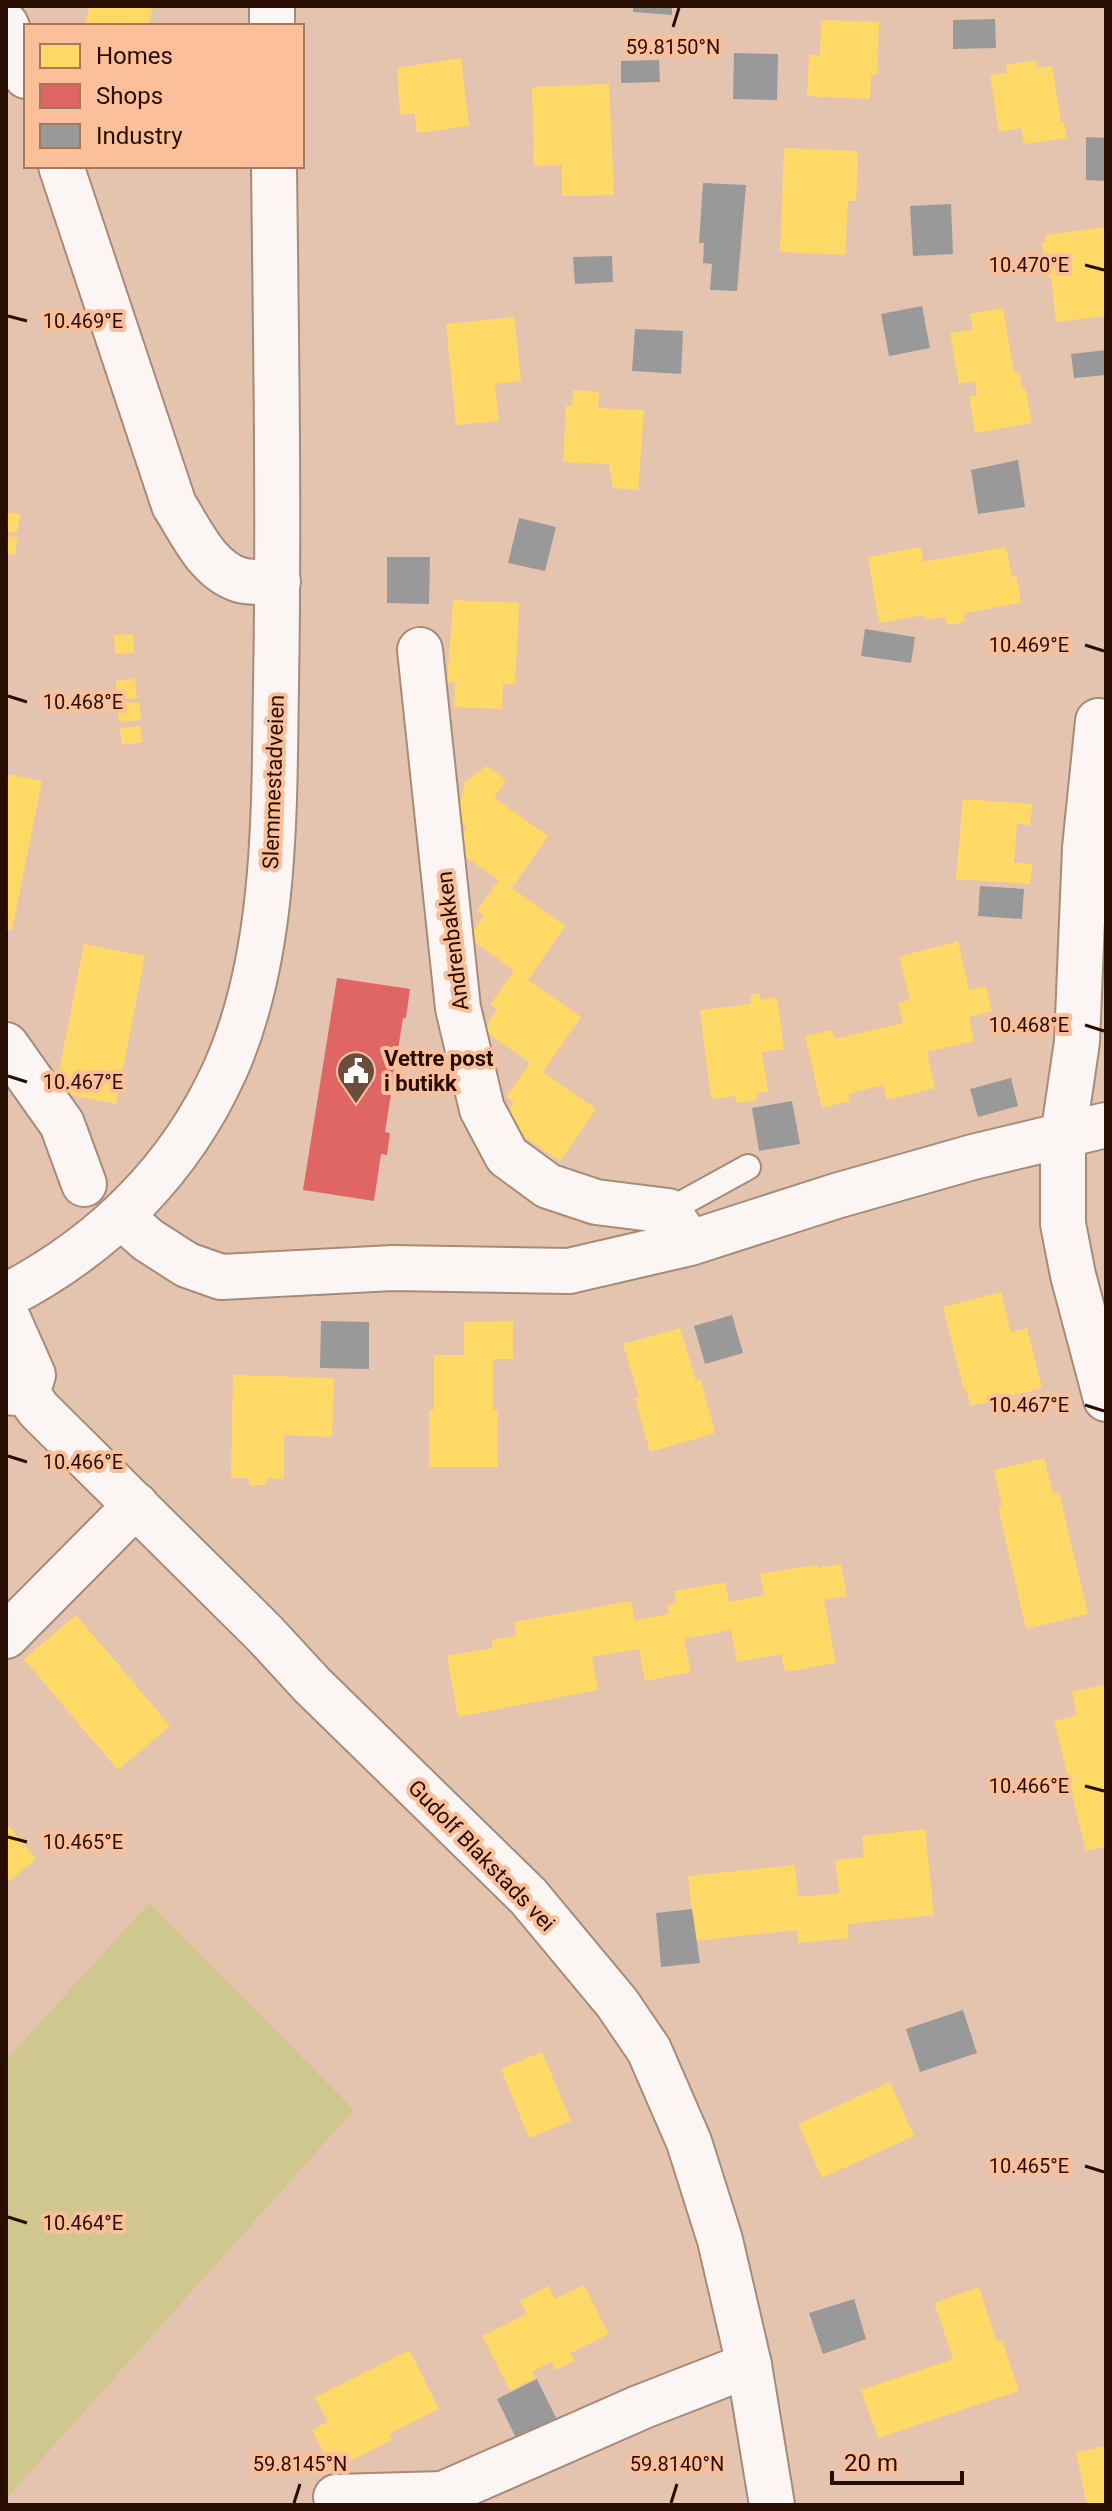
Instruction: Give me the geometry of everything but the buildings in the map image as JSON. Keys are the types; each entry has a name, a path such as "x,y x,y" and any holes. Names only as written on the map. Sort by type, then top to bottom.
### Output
{"street":[{"path":"6,25 24,71"},
{"path":"62,168 174,505 204,553 223,571 241,580 278,582"},
{"name":"Slemmestadveien","path":"6,1296 65,1262 122,1217 163,1171 195,1128 226,1069 244,1015 259,950 273,855 278,582 274,168"},
{"name":"Andrenbakken","path":"420,650 458,1008 482,1109 507,1156 548,1186 679,1227"},
{"path":"1098,721 1085,848 1077,1042 1063,1137 1063,1224 1073,1275 1106,1399"},
{"path":"6,1045 62,1124 84,1184"},
{"name":"Andrenbakken","path":"122,1217 148,1240 187,1265 221,1277 393,1268 569,1271 679,1227 851,1191 1106,1125"},
{"name":"Gudolf Blakstads vei","path":"6,1314 33,1375 17,1393 39,1410 136,1505 312,1685 528,1896 617,2003 649,2050 689,2142 720,2240 749,2365 772,2505"},
{"path":"6,1636 136,1505"},
{"path":"336,2497 444,2499 641,2407 749,2365"}],"lane":[{"path":"679,1227 748,1167"}],"shaded area":[{"path":"149,1903 354,2110 6,2499 6,2060"}],"place":[{"name":"Vettre post i butikk","path":"356,1105"}]}
